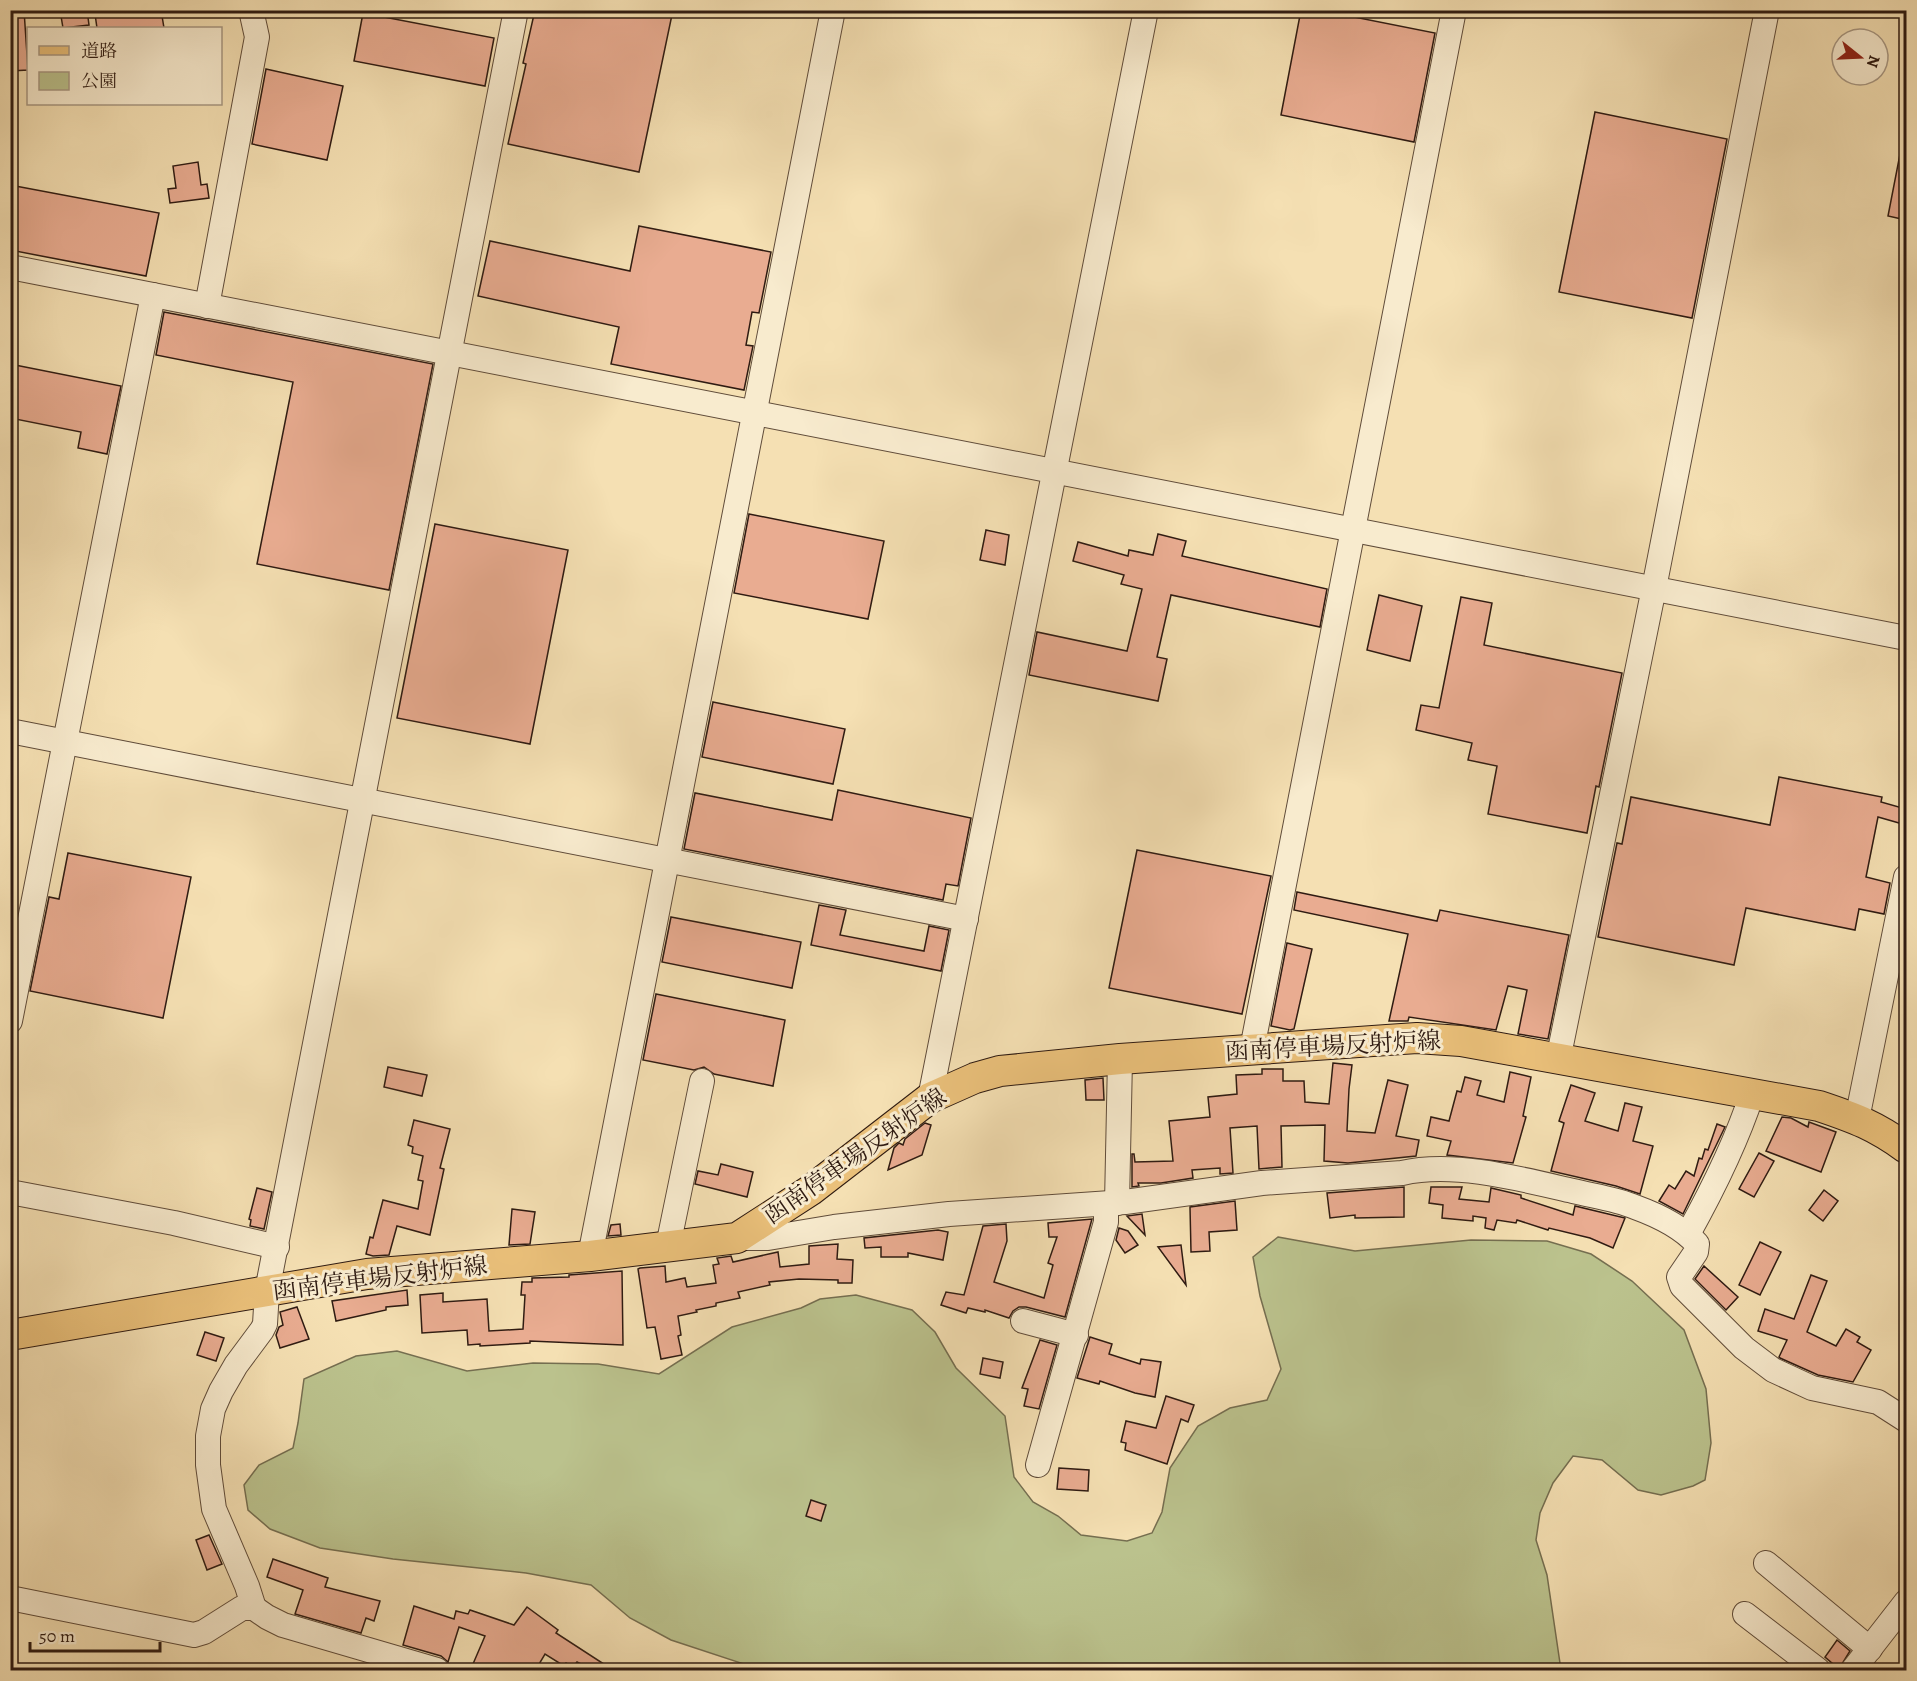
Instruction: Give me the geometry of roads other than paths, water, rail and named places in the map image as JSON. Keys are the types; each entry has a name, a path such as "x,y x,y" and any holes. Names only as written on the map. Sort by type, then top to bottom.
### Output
{"main road":[{"name":"函南停車場反射炉線","path":"10,1335 367,1274 590,1256 737,1238 811,1190 930,1098 975,1078 1000,1071 1120,1059 1417,1038 1461,1041 1819,1106 1857,1119 1882,1131 1906,1148"}],"street":[{"path":"207,306 257,37 251,10"},
{"path":"254,1608 214,1509 208,1465 208,1436 213,1409 221,1391 236,1365 262,1330 278,1289 277,1247 516,10"},
{"path":"590,1256 833,10"},
{"path":"930,1098 1146,10"},
{"path":"1252,1049 1454,10"},
{"path":"1558,1060 1654,588 1767,10"},
{"path":"10,267 1906,639"},
{"path":"10,1021 153,295"},
{"path":"10,731 966,919"},
{"path":"1857,1119 1906,877"},
{"path":"1038,1465 1111,1203 1120,1059"},
{"path":"668,1246 702,1081"},
{"path":"1688,1234 1718,1178 1743,1123 1752,1094"},
{"path":"737,1238 768,1238 834,1227 949,1214 1111,1203 1262,1183 1402,1173 1420,1169 1447,1169 1548,1185 1634,1206 1688,1234 1697,1244 1696,1252 1679,1277 1682,1286 1744,1348 1773,1370 1812,1388 1878,1402 1906,1420"},
{"path":"10,1192 174,1223 277,1247"},
{"path":"1023,1321 1076,1335"},
{"path":"1766,1563 1870,1649"},
{"path":"10,1598 194,1635 204,1632 242,1608 254,1608 283,1624 437,1671"},
{"path":"1853,1671 1906,1602"},
{"path":"1745,1614 1818,1671"}]}
